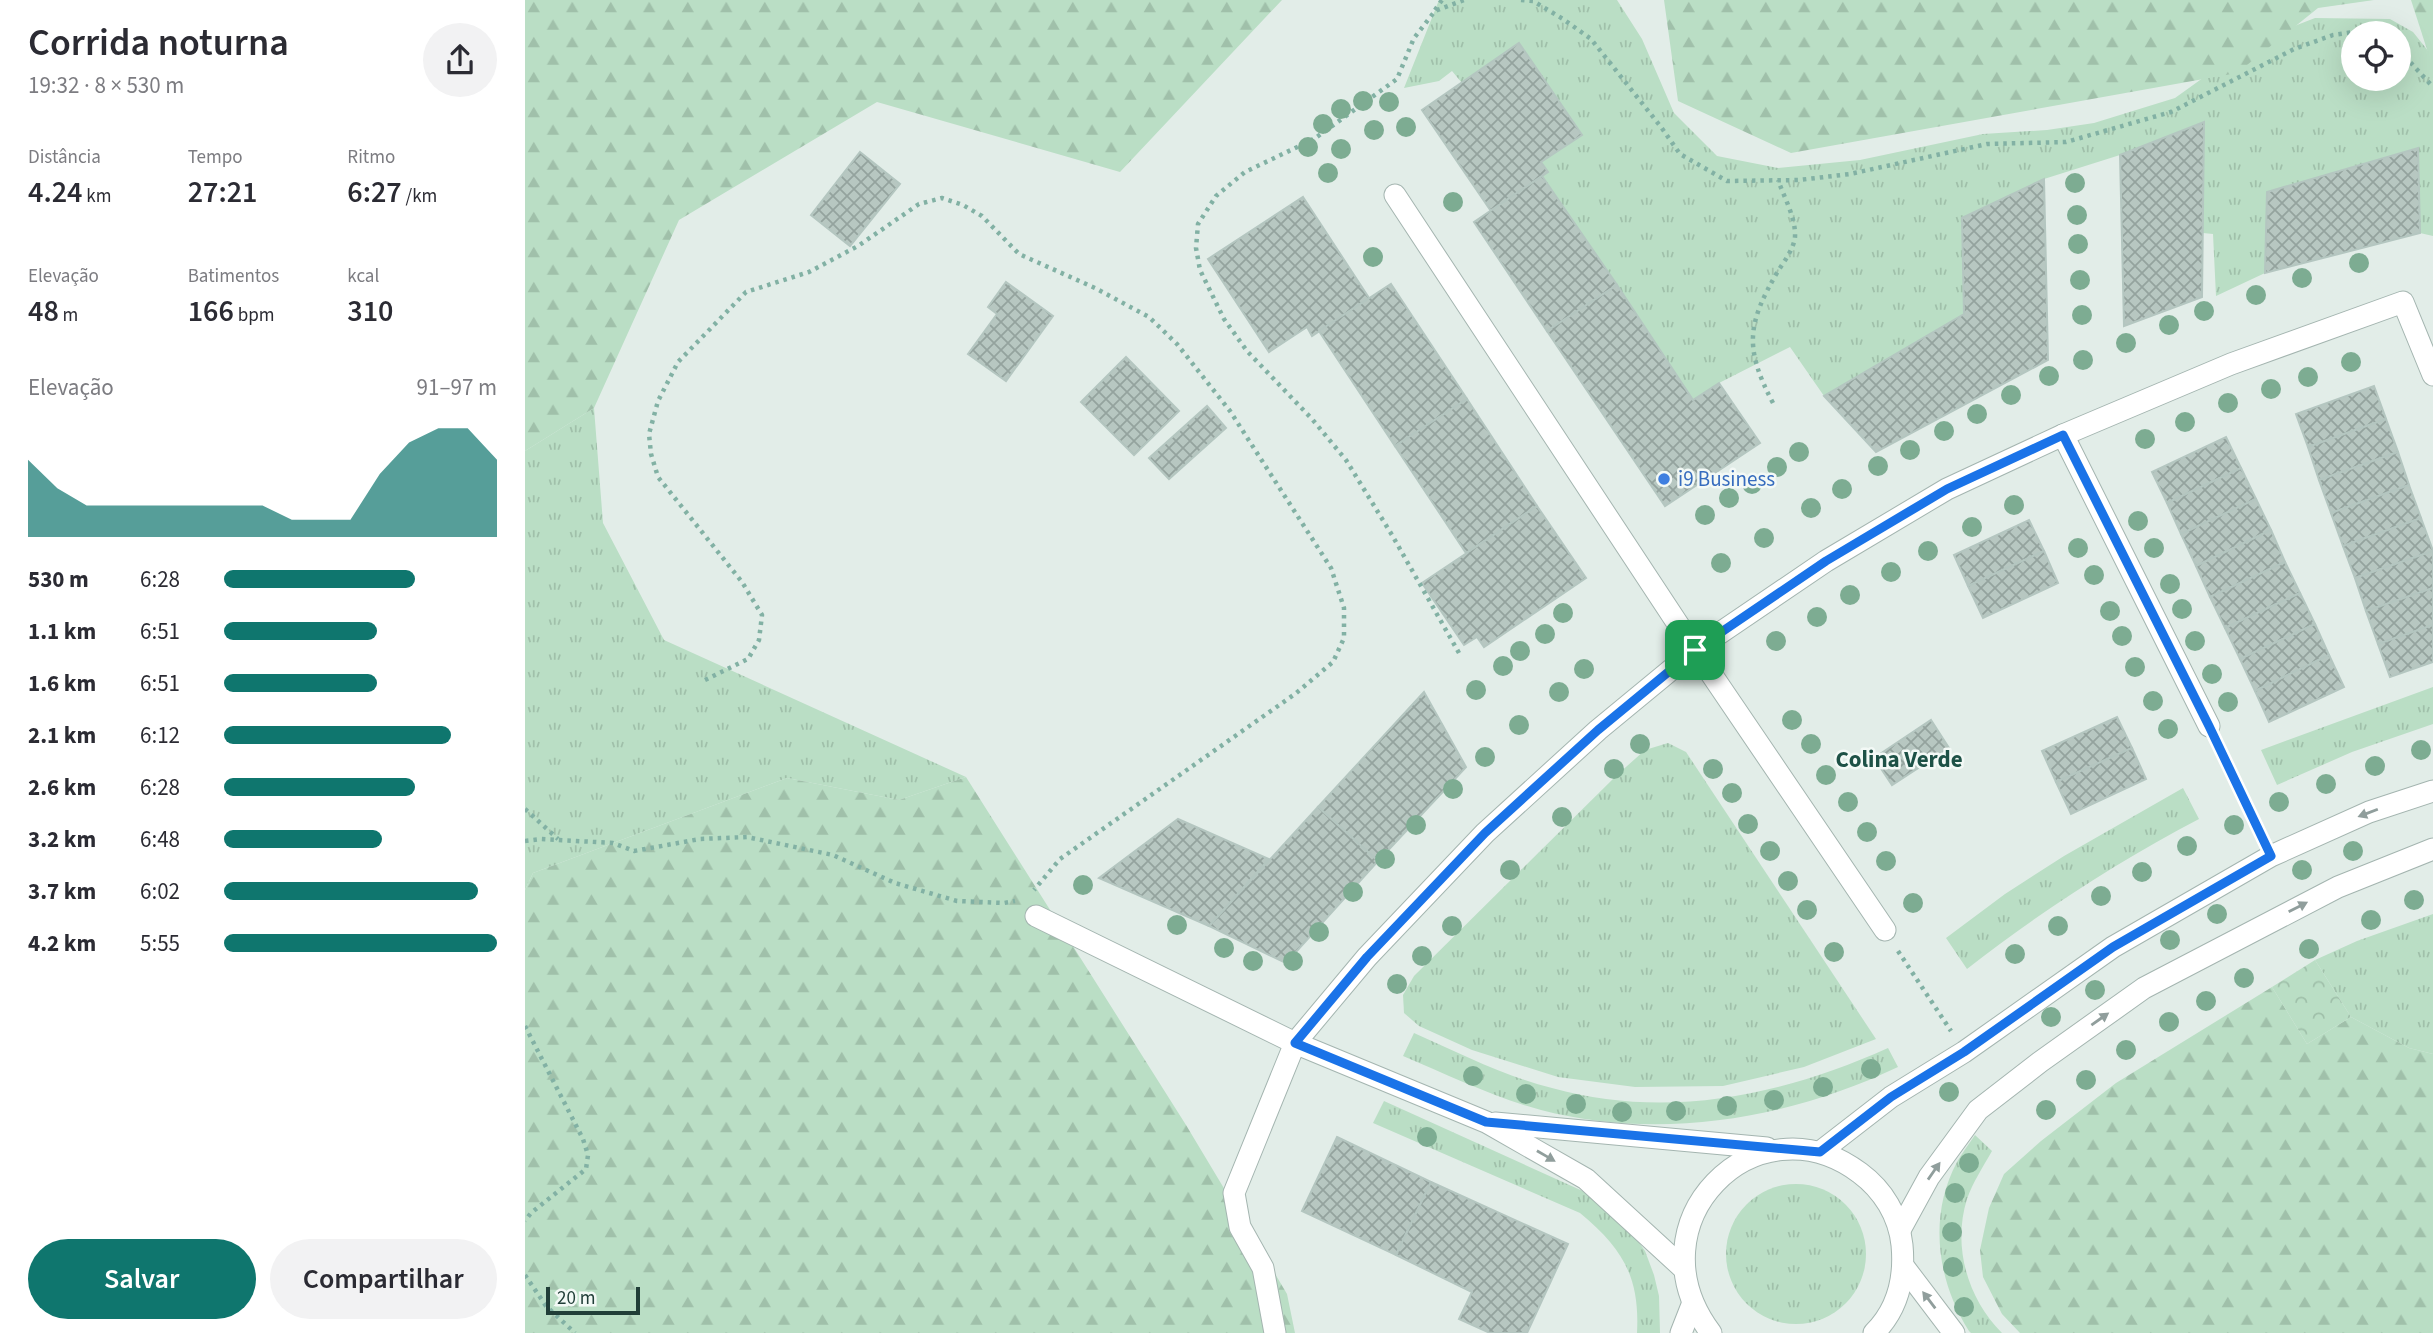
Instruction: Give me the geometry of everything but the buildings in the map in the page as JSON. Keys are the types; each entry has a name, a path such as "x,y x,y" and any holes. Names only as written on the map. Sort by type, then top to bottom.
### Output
{"street":[{"path":"1395,195 1695,650 1885,930"},
{"path":"1275,1333 1263,1268 1240,1227 1234,1193 1295,1043 1367,957 1485,833 1598,730 1695,650 1826,561 1947,489 2063,435 2231,364 2403,302 2433,375"},
{"path":"2063,435 2209,726"},
{"path":"1820,1152 1891,1097 1964,1052 2113,947 2271,856 2369,812 2433,791"},
{"path":"1900,1230 1929,1177 1978,1110 2040,1062 2156,981 2338,887 2433,849"},
{"path":"1033,907 1295,1043 1486,1122 1586,1179 1683,1268"},
{"path":"1486,1122 1779,1150 1799,1149 1820,1152 1847,1163 1870,1180 1889,1203 1900,1230 1904,1267 1897,1297 1883,1324 1874,1333"},
{"path":"1711,1333 1692,1305 1683,1268 1685,1234 1698,1203 1719,1178 1747,1159 1779,1150"},
{"path":"1904,1267 1954,1333"},
{"path":"1681,1333 1692,1305"}],"path":[{"path":"1442,0 1414,38 1397,79 1314,139 1245,172 1216,196 1198,224 1196,248 1199,270 1224,319 1247,351 1312,419 1346,460 1459,653"},
{"path":"1435,11 1464,0"},
{"path":"1521,0 1533,1 1591,39 1680,154 1727,181 1850,174 1987,144 2066,142 2171,112 2294,49 2341,33"},
{"path":"2411,63 2433,87"},
{"path":"1773,403 1758,375 1752,345 1754,321 1761,303 1795,239 1793,221 1778,180"},
{"path":"525,841 613,843 634,850 701,839 747,837 833,855 895,883 957,901 1033,907 1040,881 1060,859 1295,694 1333,662 1344,638 1344,608 1331,568 1230,411 1177,344 1149,317 1095,288 1019,254 982,216 963,205 942,198 919,204 858,246 809,272 746,292 678,362 658,401 649,434 651,454 658,477 742,582 762,615 759,640 747,659 705,680"},
{"path":"2209,726 2271,856"},
{"path":"525,809 559,840"},
{"path":"1885,930 1964,1052"},
{"path":"525,1026 583,1139 588,1155 586,1169 531,1213 525,1221"},
{"path":"525,1275 546,1306 575,1333"}],"green space":[{"path":"525,0 1282,0 1120,172 877,102 679,220 594,408 525,451"},
{"path":"1439,0 1617,0 1642,39 1674,113 1717,156 1778,168 1860,160 1983,134 2047,130 2094,123 2175,98 2253,42 2315,18 2390,19 2394,21 2341,21 2341,91 2411,91 2411,31 2433,57 2433,236 2420,233 2417,148 2267,192 2265,273 2216,296 2213,234 2203,233 2203,122 2120,155 2044,179 1962,218 1964,314 1824,396 1790,347 1719,383 1693,400 1542,176 1548,172 1541,162 1582,134 1519,44 1462,83 1452,71 1439,81 1404,88"},
{"path":"1664,0 2374,0 2318,8 2237,73 1791,153 1678,101"},
{"path":"2411,0 2433,0 2433,68"},
{"path":"594,408 603,523 664,640 966,777 899,800 787,778 533,873 525,890 525,451"},
{"path":"2433,687 2433,724 2352,752 2277,785 2261,750"},
{"path":"1668,743 1686,752 1876,1039 1804,1067 1723,1086 1635,1087 1558,1077 1472,1050 1419,1026 1404,1013 1403,995 1414,976 1617,775 1645,750"},
{"path":"966,777 1186,1125 1287,1294 1295,1333 525,1333 525,890 533,873 787,778 899,800"},
{"path":"2183,788 2199,819 2080,889 1967,969 1946,938 2005,894 2064,856"},
{"path":"2433,914 2433,1054 2409,1048 2351,1017 2315,960 2357,941"},
{"path":"2315,960 2351,1017 2307,1044 2272,987"},
{"path":"2272,987 2307,1044 2351,1017 2409,1048 2433,1054 2433,1333 2020,1333 2002,1314 1983,1277 1980,1250 1989,1208 2004,1174 2041,1141 2116,1083"},
{"path":"1414,1033 1482,1064 1534,1083 1595,1097 1638,1102 1681,1102 1765,1090 1848,1065 1888,1048 1898,1067 1813,1100 1769,1112 1678,1124 1632,1124 1541,1110 1471,1085 1403,1056"},
{"path":"1384,1101 1596,1197 1631,1231 1645,1251 1659,1296 1660,1333 1637,1333 1635,1295 1625,1265 1607,1238 1580,1213 1373,1123"},
{"path":"1975,1135 1992,1151 1967,1199 1961,1235 1963,1254 1972,1288 1990,1319 2002,1333 1969,1331 1950,1291 1940,1248 1942,1204 1948,1183 1957,1162"},
{"path":"1796,1184 1823,1190 1845,1205 1860,1227 1866,1254 1860,1281 1845,1303 1823,1318 1796,1324 1769,1318 1747,1303 1732,1281 1726,1254 1732,1227 1747,1205 1769,1190"}],"place":[{"name":"i9 Business","path":"1664,479"}],"district":[{"name":"Colina Verde","path":"1899,759"}],"route":[{"path":"2063,435 2271,856 2113,947 1964,1052 1891,1097 1820,1152 1486,1122 1295,1043 1367,957 1485,833 1598,730 1695,650 1826,561 1947,489 2063,435"}]}
